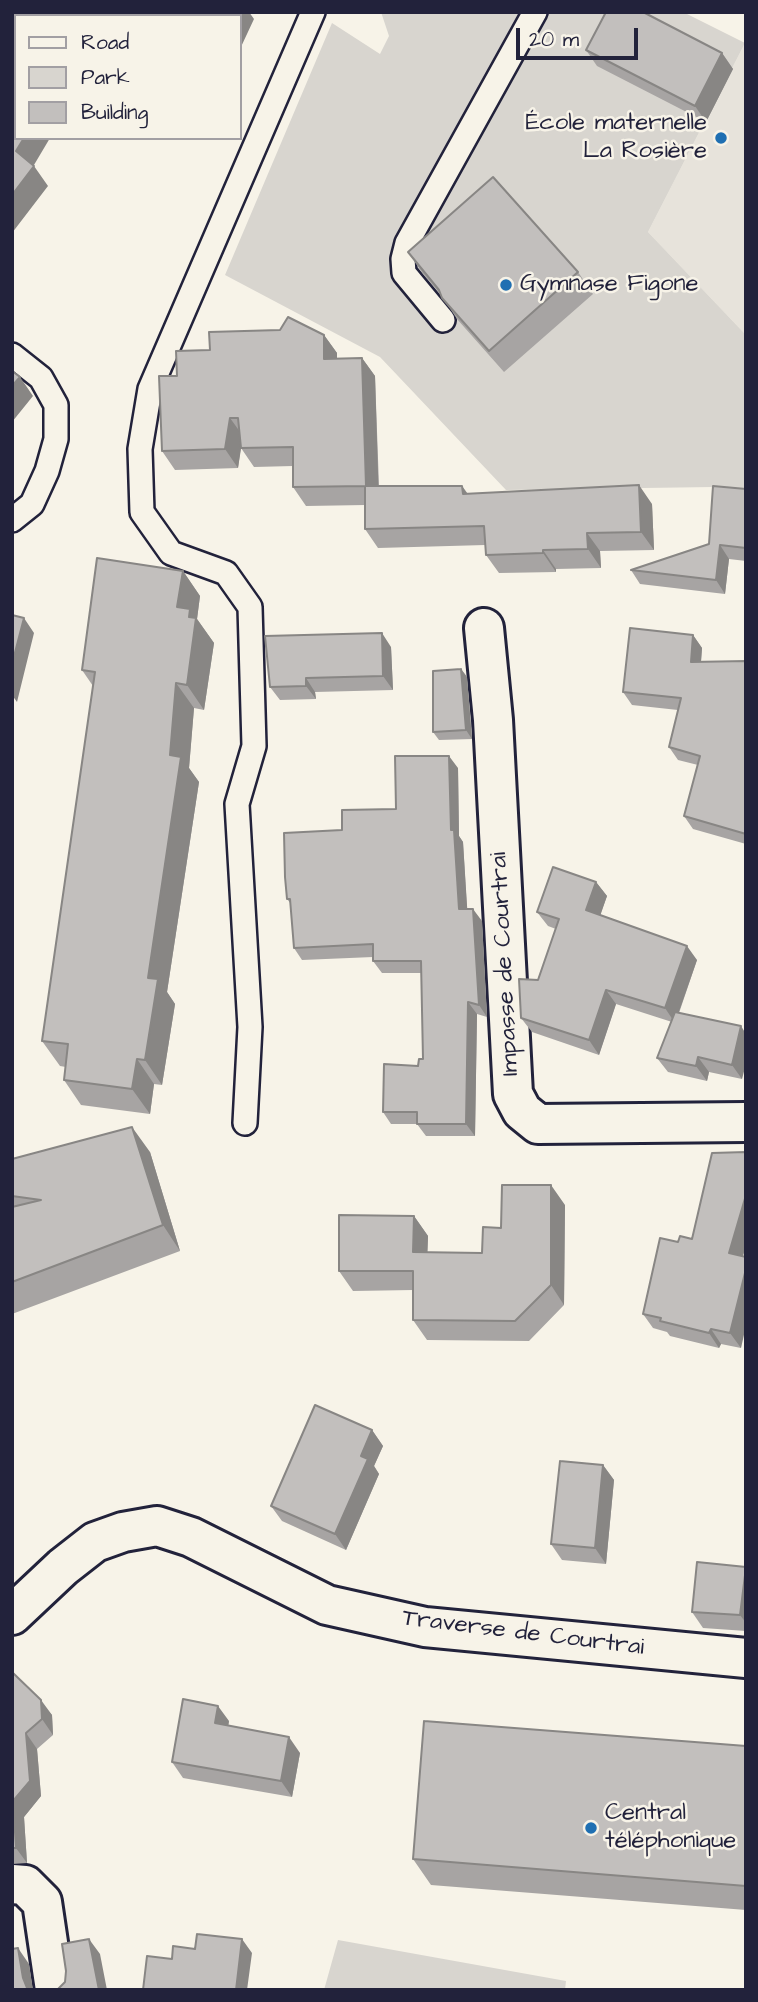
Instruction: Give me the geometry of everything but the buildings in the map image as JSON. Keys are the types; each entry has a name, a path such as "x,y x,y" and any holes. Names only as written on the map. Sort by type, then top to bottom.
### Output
{"street":[{"name":"Impasse de Courtrai","path":"484,628 494,734 513,1094 522,1111 538,1124 746,1122"},
{"name":"Traverse de Courtrai","path":"12,1615 63,1567 95,1542 123,1532 157,1526 191,1537 327,1605 425,1627 746,1658"},
{"path":"12,1884 25,1885 42,1902 55,1990"}],"lane":[{"path":"245,1123 250,1027 237,804 254,746 250,607 226,573 171,553 142,512 140,449 150,389 313,12"},
{"path":"443,320 404,273 403,259 407,243 497,85 535,12"},
{"path":"12,355 41,378 56,405 56,439 47,471 32,504 12,520"}],"shaded area":[{"name":"École maternelle La Rosière","path":"746,44 746,335 648,232"}],"green space":[{"path":"381,12 683,12 745,43 648,232 746,335 746,489 713,487 506,490 380,357 225,275 332,23 380,54 389,36"},
{"path":"338,1940 566,1981 565,1990 324,1990"}],"place":[{"name":"École maternelle La Rosière","path":"721,138"},
{"name":"Gymnase Figone","path":"506,285"},
{"name":"Central téléphonique","path":"591,1828"}]}
